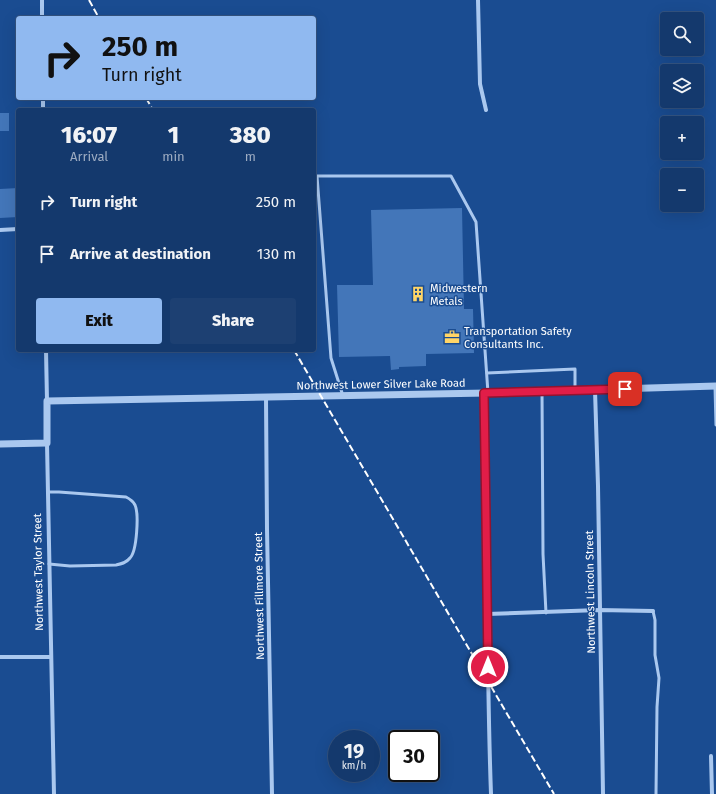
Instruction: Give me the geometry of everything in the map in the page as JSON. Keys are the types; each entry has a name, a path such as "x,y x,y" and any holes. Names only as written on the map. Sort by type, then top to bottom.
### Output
{"street":[{"path":"42,0 42,16"},
{"path":"478,0 480,84 486,110"},
{"path":"0,230 16,229"},
{"name":"Northwest Taylor Street","path":"46,352 54,794"},
{"name":"Northwest Lower Silver Lake Road","path":"46,401 266,398 715,386"},
{"name":"Northwest Lincoln Street","path":"595,390 603,794"},
{"path":"486,393 488,711 491,794"},
{"name":"Northwest Fillmore Street","path":"266,398 272,794"},
{"path":"0,444 47,443"},
{"path":"487,614 599,610 653,610"},
{"path":"0,657 51,657"},
{"path":"711,756 712,794"}],"lane":[{"path":"344,396 332,358 317,176 451,176 476,222 487,373 486,393"},
{"path":"487,373 575,369 575,390"},
{"path":"715,386 716,425"},
{"path":"542,391 543,554 546,612"},
{"path":"48,492 126,497 132,500 136,506 136,540 134,552 130,559 123,564 70,566 49,564"},
{"path":"653,610 655,620 655,655 659,678 657,706 656,794"}],"building":[{"path":"0,113 9,113 9,131 0,131"},
{"path":"16,188 16,217 0,218 0,189"},
{"name":"Midwestern Metals","path":"462,208 464,309 473,309 474,353 426,354 426,366 399,367 399,369 391,370 390,356 339,357 337,285 373,285 371,210"}],"railway":[{"path":"89,0 98,16"},
{"path":"147,100 152,108"},
{"path":"295,352 554,794"}],"place":[{"name":"Midwestern Metals","path":"418,294"},
{"name":"Transportation Safety Consultants Inc.","path":"452,337"}],"route":[{"path":"488,667 484,393 625,389"}]}
